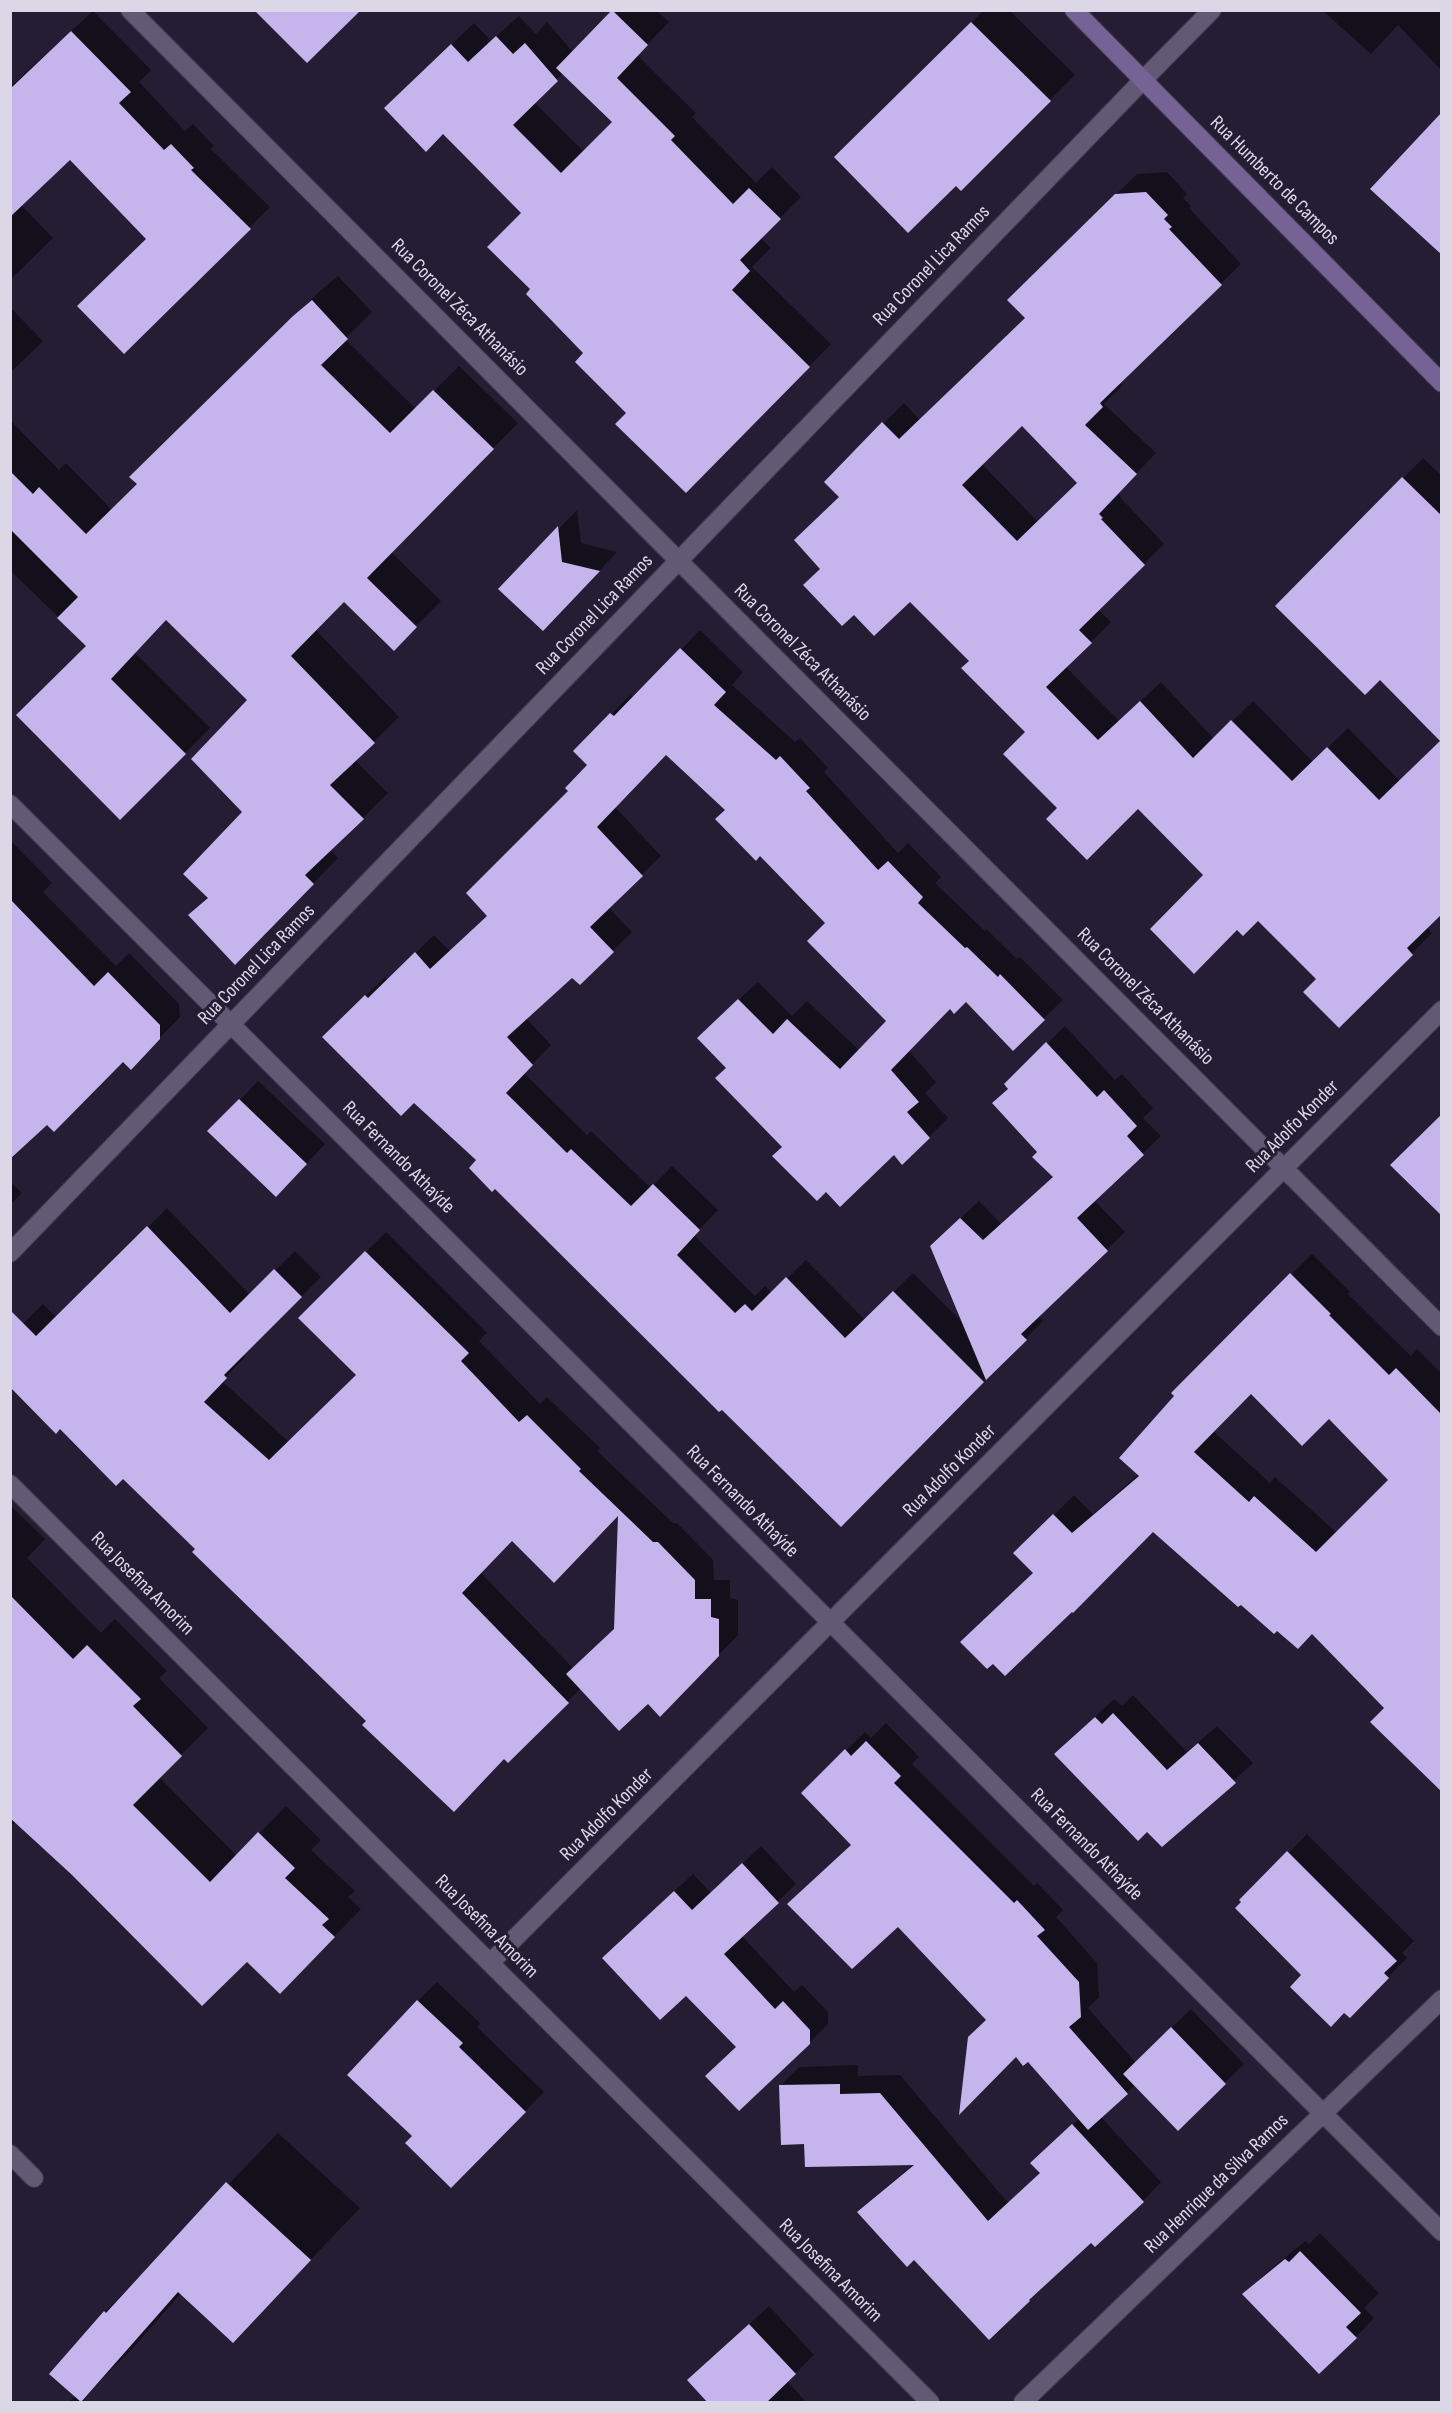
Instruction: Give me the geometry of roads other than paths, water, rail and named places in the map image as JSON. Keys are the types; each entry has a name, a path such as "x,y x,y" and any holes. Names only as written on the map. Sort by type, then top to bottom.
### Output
{"main road":[{"name":"Rua Humberto de Campos","path":"1074,10 1442,382"}],"street":[{"name":"Rua Coronel Zéca Athanásio","path":"130,10 1442,1327"},
{"name":"Rua Coronel Lica Ramos","path":"10,1253 1212,10"},
{"name":"Rua Fernando Athaýde","path":"10,804 1442,2232"},
{"name":"Rua Adolfo Konder","path":"490,1963 1442,1010"},
{"name":"Rua Josefina Amorim","path":"10,1484 930,2403"},
{"name":"Rua Henrique da Silva Ramos","path":"1023,2403 1442,1999"},
{"path":"10,2154 34,2178"}]}
